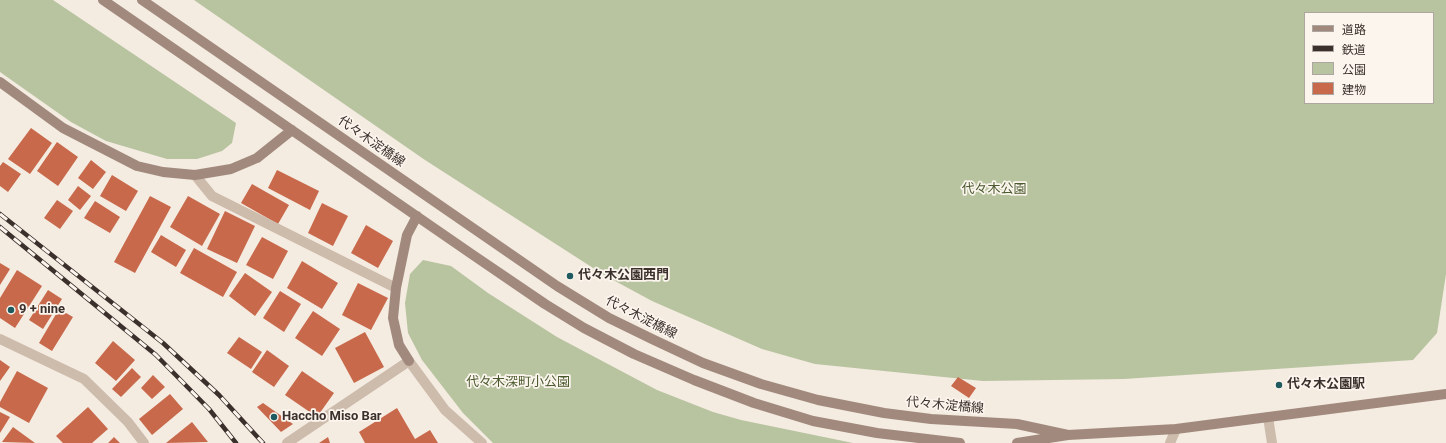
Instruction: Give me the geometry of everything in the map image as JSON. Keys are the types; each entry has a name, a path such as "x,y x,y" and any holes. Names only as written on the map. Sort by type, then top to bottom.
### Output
{"street":[{"path":"102,0 544,304 584,328 634,354 694,380 754,403 813,421 877,433 960,443"},
{"name":"代々木淀橋線","path":"142,0 557,286 609,318 652,339 704,363 761,384 818,400 884,413 961,421 1017,424 1068,435"},
{"path":"0,82 63,128 137,166 163,172 196,175 231,169 257,158 292,130"},
{"path":"196,175 212,196 396,288"},
{"path":"416,216 407,235 396,288 393,318 399,345 445,410 482,443"},
{"path":"0,340 84,379 128,422 144,443"},
{"path":"287,443 409,361"},
{"name":"代々木淀橋線","path":"1017,443 1068,435 1176,429 1446,394"},
{"path":"1268,417 1272,443"},
{"path":"1170,443 1176,429"}],"green space":[{"path":"0,0 53,0 236,123 232,143 222,151 197,159 167,159 106,141 71,122 0,72"},
{"name":"代々木公園","path":"194,0 1446,0 1446,274 1437,333 1413,360 1124,379 983,381 815,364 762,349 652,301 604,275 425,160"},
{"name":"代々木深町小公園","path":"423,260 451,266 488,293 557,337 657,390 713,412 741,420 853,443 493,443 463,413 422,360 408,333 405,303 410,274"}],"building":[{"path":"31,128 52,143 30,174 8,159"},
{"path":"57,142 78,157 58,186 37,171"},
{"path":"91,160 106,172 93,189 78,178"},
{"path":"3,162 21,174 8,192 0,186 0,166"},
{"path":"277,170 319,191 310,210 268,188"},
{"path":"112,175 138,191 126,211 100,196"},
{"path":"252,184 289,205 278,224 241,203"},
{"path":"78,186 91,196 80,210 68,200"},
{"path":"150,196 171,207 135,273 114,262"},
{"path":"188,196 220,214 202,246 170,227"},
{"path":"57,200 73,211 60,229 44,218"},
{"path":"95,201 120,217 110,233 84,218"},
{"path":"322,203 348,216 333,246 308,233"},
{"path":"225,211 255,226 237,263 207,249"},
{"path":"366,225 393,241 378,268 351,253"},
{"path":"161,235 186,250 176,267 151,252"},
{"path":"262,237 288,251 273,279 246,265"},
{"path":"194,248 237,272 223,297 180,273"},
{"path":"302,261 338,283 322,309 287,288"},
{"path":"0,263 10,269 0,285"},
{"path":"17,270 42,286 15,328 0,318 0,298"},
{"path":"245,273 272,292 255,316 229,296"},
{"path":"358,283 388,298 371,330 342,315"},
{"path":"48,290 62,299 43,329 29,320"},
{"path":"280,291 301,304 284,332 263,318"},
{"path":"59,309 73,317 52,351 39,343"},
{"path":"313,311 340,329 322,356 295,338"},
{"path":"365,332 384,367 354,383 335,348"},
{"path":"239,337 262,352 251,369 227,353"},
{"path":"113,341 135,360 116,381 95,363"},
{"path":"267,350 289,366 274,387 252,372"},
{"path":"0,360 10,367 0,381"},
{"path":"132,368 141,377 121,397 112,389"},
{"path":"17,371 48,388 29,423 0,407 0,402"},
{"path":"302,371 334,393 317,417 285,395"},
{"path":"153,375 165,387 152,399 141,388"},
{"path":"958,377 976,388 969,398 951,386"},
{"path":"170,394 183,409 152,435 139,419"},
{"path":"263,403 293,424 281,432 257,407"},
{"path":"88,407 108,429 92,443 63,443 56,436"},
{"path":"397,408 415,439 430,430 438,443 365,443 359,432"},
{"path":"0,412 10,417 0,433"},
{"path":"192,422 208,442 166,443"},
{"path":"13,427 35,443 2,442"},
{"path":"114,437 120,443 108,443"},
{"path":"328,437 330,443 319,443"}],"railway":[{"path":"0,214 163,343 219,395 263,443"},
{"path":"0,227 156,355 209,409 236,443"}],"place":[{"name":"代々木公園西門","path":"570,276"},
{"name":"9 + nine","path":"11,310"},
{"name":"代々木公園駅","path":"1279,385"},
{"name":"Haccho Miso Bar","path":"274,417"}]}
